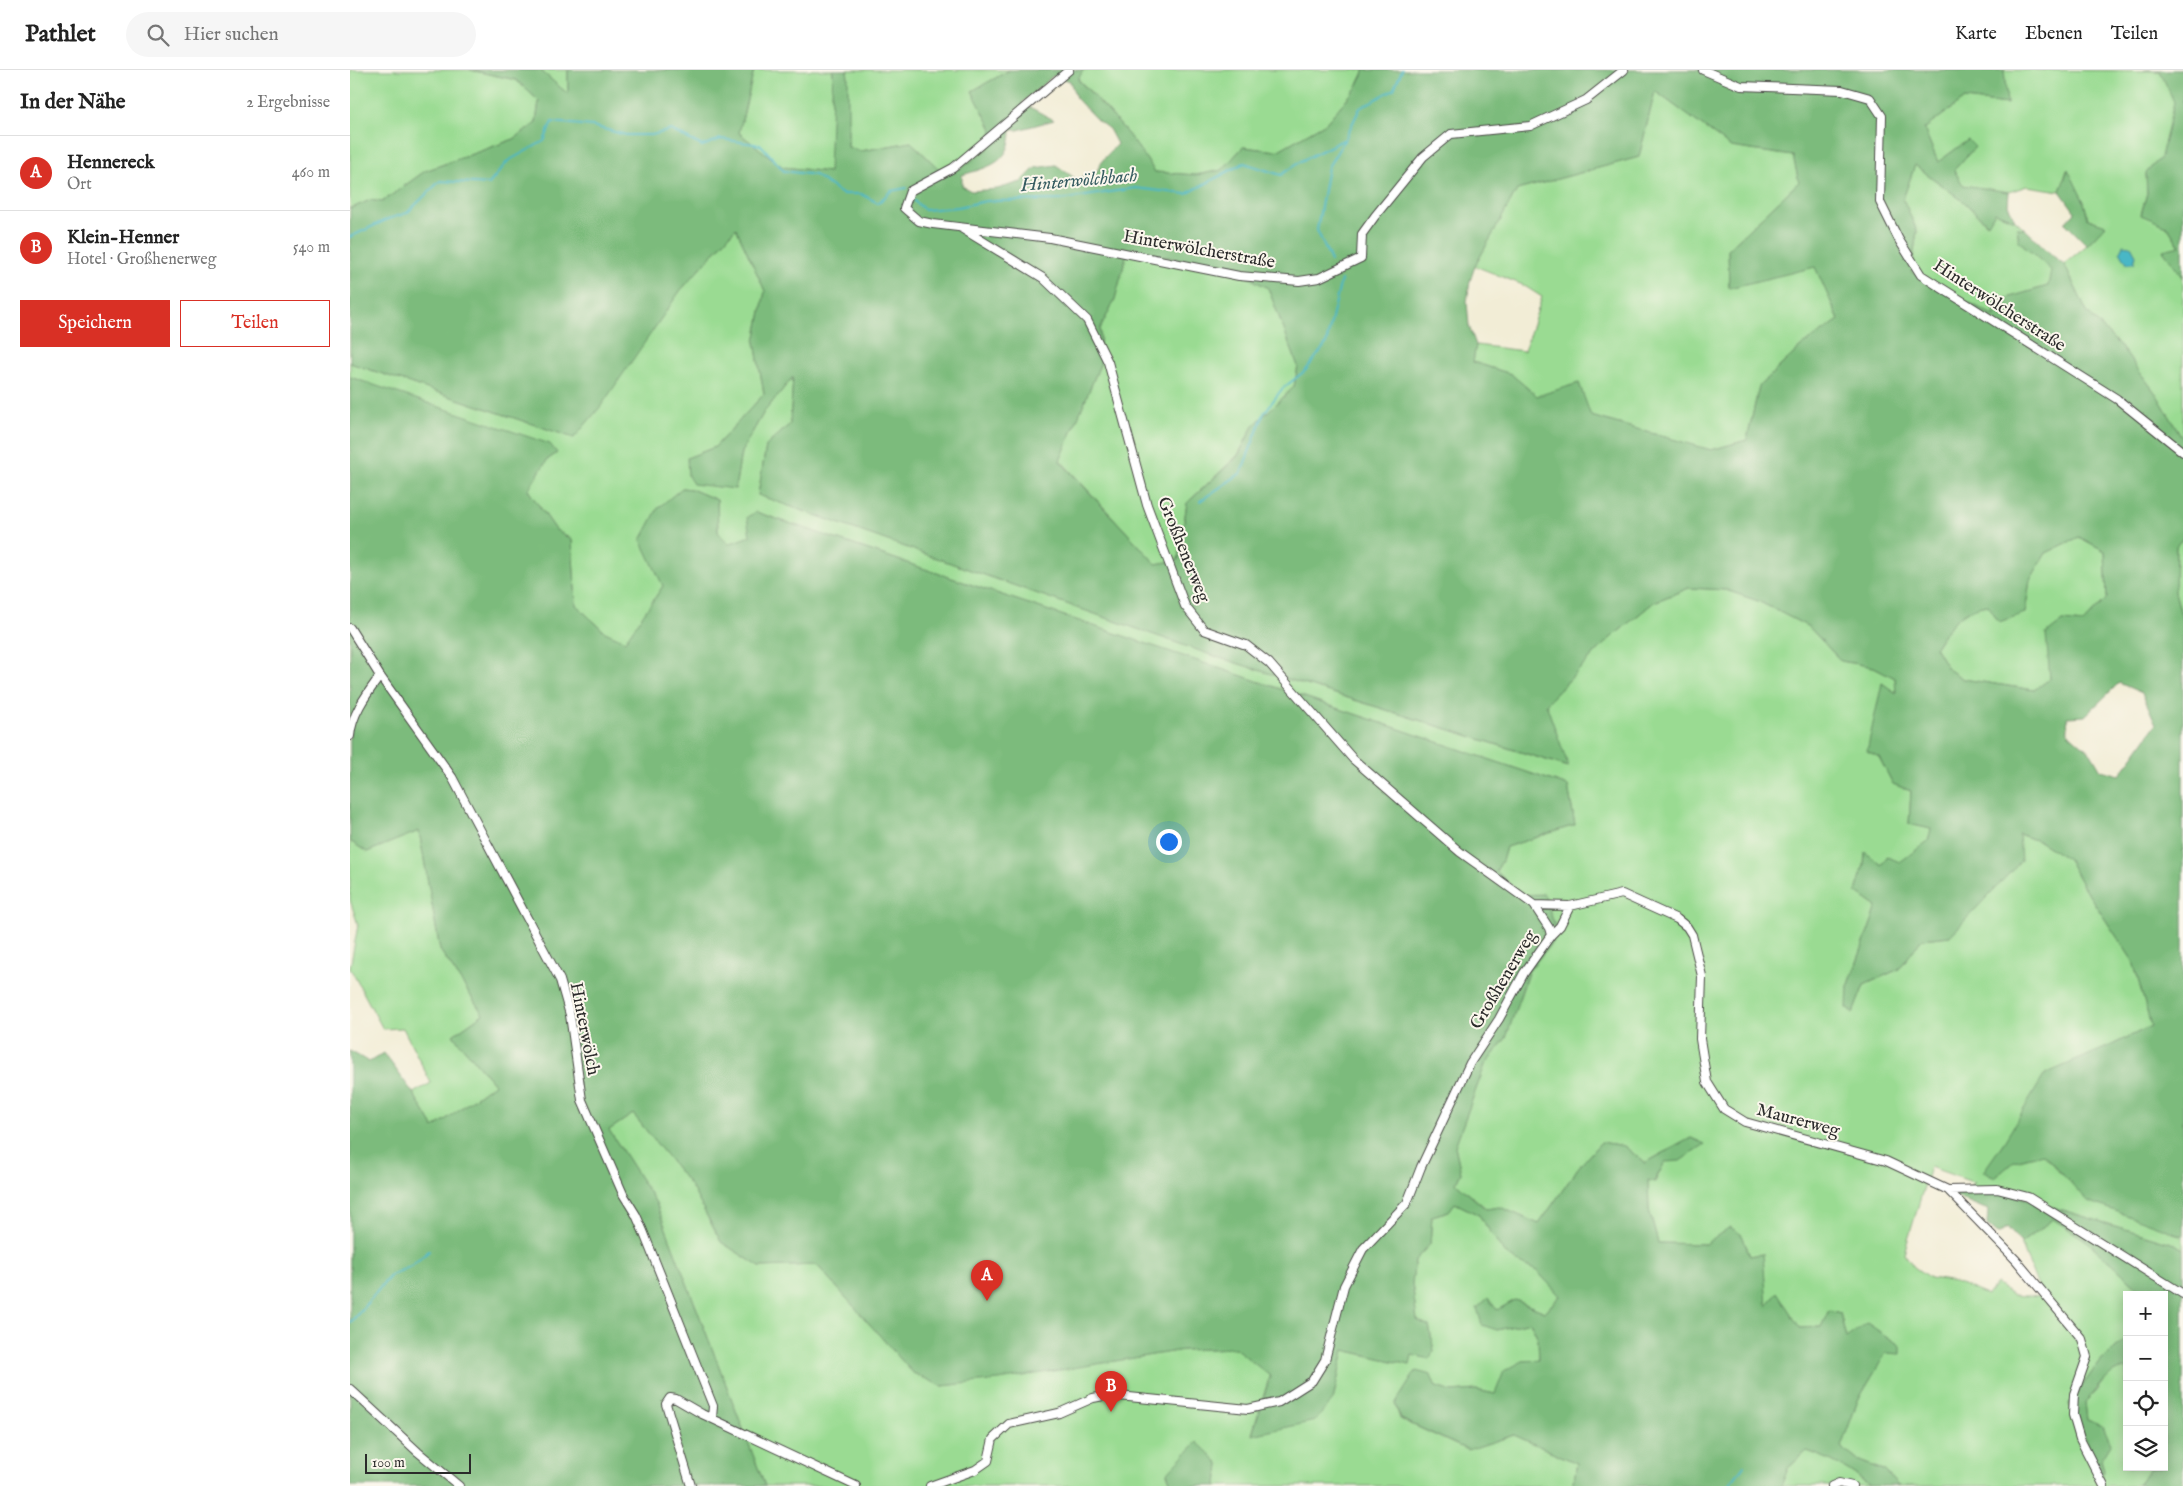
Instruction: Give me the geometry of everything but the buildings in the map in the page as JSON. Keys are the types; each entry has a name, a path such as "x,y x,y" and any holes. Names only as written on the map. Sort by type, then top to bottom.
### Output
{"street":[{"name":"Hinterwölcherstraße","path":"1069,70 952,168 910,191 904,208 919,221 961,228 1050,238 1239,276 1299,281 1319,278 1361,258 1362,234 1374,216 1423,157 1450,134 1530,126 1586,100 1624,70"},
{"name":"Hinterwölcherstraße","path":"1703,70 1741,86 1842,90 1870,98 1882,116 1880,202 1899,240 1921,275 2117,399 2183,452"},
{"name":"Großhenerweg","path":"930,1486 976,1470 988,1461 993,1439 1009,1424 1059,1413 1093,1398 1109,1395 1248,1409 1279,1402 1312,1381 1325,1360 1344,1286 1363,1249 1407,1203 1421,1167 1470,1063 1499,1019 1524,973 1551,935 1549,928 1534,906 1460,852 1353,759 1269,663 1246,645 1204,630 1185,606 1147,505 1108,362 1087,320 1043,278 961,228"},
{"name":"Hinterwölch","path":"350,628 380,676 452,777 560,980 570,1015 582,1100 623,1194 643,1231 713,1406 712,1418"},
{"path":"350,736 351,727 363,699 380,676"},
{"name":"Maurerweg","path":"1534,906 1570,906 1622,894 1677,919 1687,927 1692,935 1702,976 1700,1039 1707,1082 1724,1109 1745,1122 1886,1160 1948,1190 1997,1189 2028,1197 2183,1294"},
{"path":"1551,935 1560,926 1570,906"},
{"path":"1948,1190 2016,1260 2082,1339 2087,1357 2074,1394 2074,1415 2080,1439 2104,1486"},
{"path":"350,1389 418,1452 459,1486"},
{"path":"691,1486 666,1404 670,1398 676,1399 856,1486"},
{"path":"1832,1486 1836,1483 1844,1483 1852,1486"}],"green space":[{"path":"350,70 470,70 516,80 539,101 536,123 514,139 425,171 382,202 370,200 350,209"},
{"path":"470,70 540,70 568,94 568,70 754,70 739,133 783,167 829,172 833,70 847,70 848,147 861,151 911,142 939,169 960,169 988,149 992,129 972,91 1010,70 1083,70 1078,80 1119,124 1155,172 1196,175 1222,170 1243,147 1277,151 1326,123 1357,87 1365,70 2004,70 2007,104 1964,99 1924,129 1938,162 1968,140 1975,147 1954,170 1963,185 2009,192 2008,205 2015,220 1995,212 1988,224 1963,201 1915,165 1903,199 1917,231 1911,272 1995,316 1993,302 2048,286 2051,270 2019,241 2017,228 2025,229 2064,264 2087,312 2120,346 2157,395 2183,439 2183,538 2176,546 2175,592 2183,622 2183,1236 2088,1201 2043,1154 2014,1161 1996,1177 1983,1172 2004,1142 2045,1074 2151,1026 2133,961 2083,886 2068,859 2041,842 2019,834 2021,861 1950,936 1922,939 1899,969 1864,985 1853,1013 1847,1008 1848,987 1877,907 1856,892 1864,865 1865,852 1882,865 1887,857 1900,862 1928,841 1931,829 1909,824 1911,791 1893,784 1879,757 1867,751 1882,683 1896,693 1895,678 1874,667 1841,661 1809,627 1758,601 1726,590 1689,588 1654,602 1607,641 1546,704 1569,767 1214,656 758,495 766,446 790,424 793,377 764,412 741,452 735,489 693,484 688,476 687,458 715,447 764,394 755,342 765,291 736,228 680,291 601,406 574,438 350,363 350,209 370,200 382,202 425,171 514,139 536,123 539,101 516,80","holes":["1053,76 1070,81 1076,98 1097,120 1109,129 1117,144 1102,161 1096,173 1076,179 1056,165 1035,168 1021,182 997,189 971,191 962,186 962,175 989,166 1003,157 1010,141 1011,130 1018,130 1054,120 1022,103","1655,91 1731,147 1793,156 1799,182 1728,249 1729,288 1815,267 1839,320 1804,344 1759,386 1747,440 1711,450 1591,416 1579,383 1537,396 1511,374 1473,362 1476,345 1469,326 1467,302 1470,281 1475,266 1517,190 1639,157","1128,249 1235,270 1268,288 1298,366 1294,387 1253,426 1238,456 1187,503 1178,560 1156,564 1060,461 1101,362 1100,329 1115,299","2079,537 2105,551 2107,598 2083,623 2063,621 2046,634 2050,679 2034,690 1963,679 1948,669 1935,647 1951,625 1970,610 1988,605 1999,622 2025,613 2030,580 2046,553","2119,683 2142,693 2156,724 2120,775 2101,770 2091,753 2068,733 2067,717 2085,716"]},
{"path":"540,70 568,70 568,94"},
{"path":"754,70 833,70 830,172 783,167 739,133"},
{"path":"847,70 1010,70 972,91 992,129 988,149 960,169 939,169 911,142 861,151 848,147"},
{"path":"1083,70 1365,70 1357,87 1326,123 1277,151 1243,147 1222,170 1196,175 1155,172 1119,124 1078,79"},
{"path":"2004,70 2160,71 2175,102 2161,157 2146,173 2147,193 2141,214 2167,226 2180,247 2164,250 2183,277 2183,439 2157,395 2120,346 2087,312 2064,264 2087,245 2105,225 2088,219 2084,202 2067,170 2060,191 2027,186 2009,192 1963,186 1954,170 1975,147 1967,141 1938,162 1924,129 1964,99 2007,104"},
{"path":"2144,70 2183,70 2183,277 2163,250 2180,246 2167,226 2141,215 2147,193 2146,173 2161,157 2174,102 2160,71"},
{"path":"1655,91 1731,147 1793,156 1799,182 1728,249 1729,287 1815,266 1839,320 1804,344 1759,386 1747,440 1711,450 1590,416 1579,383 1537,397 1511,374 1473,362 1476,345 1524,351 1542,297 1523,285 1475,266 1517,190 1639,157"},
{"path":"1915,165 1963,201 1987,224 1995,212 2015,220 2025,229 2017,228 2019,241 2052,270 2048,286 1994,302 1995,317 1911,272 1917,231 1903,199"},
{"path":"2068,169 2084,202 2088,219 2106,225 2087,245 2065,223 2075,212 2060,191"},
{"path":"736,228 765,291 755,342 764,394 715,447 687,458 735,489 741,452 764,412 793,377 790,424 766,446 758,495 1214,656 1568,767 1546,704 1607,641 1654,602 1689,588 1726,590 1758,601 1809,627 1841,661 1874,667 1895,678 1896,693 1882,683 1879,757 1893,784 1911,791 1909,824 1931,829 1929,841 1900,863 1882,865 1865,853 1864,865 1856,892 1877,907 1848,987 1853,1013 1864,985 1899,969 1922,939 1950,936 2020,861 2018,834 2041,842 2068,859 2083,886 2133,961 2151,1026 2114,1044 2004,1142 1984,1172 1996,1177 2014,1161 2043,1154 2061,1174 2173,1233 2183,1236 2183,1249 2175,1244 2002,1192 1961,1191 1975,1183 1930,1167 1904,1253 1914,1267 1930,1278 1955,1282 1987,1295 1996,1284 2012,1295 2042,1297 2021,1243 2053,1219 2087,1241 2136,1286 2140,1291 2123,1291 2123,1343 2101,1360 2069,1404 2104,1470 2101,1460 2102,1426 2087,1420 2085,1403 2097,1391 2110,1373 2123,1369 2123,1471 2148,1471 2138,1486 1898,1486 1885,1471 1857,1460 1841,1447 1858,1400 1886,1353 1846,1338 1840,1313 1829,1310 1821,1327 1800,1328 1777,1293 1767,1307 1762,1254 1750,1256 1742,1235 1705,1244 1658,1243 1649,1210 1648,1180 1655,1182 1665,1161 1704,1144 1691,1138 1645,1163 1624,1146 1601,1142 1578,1168 1539,1224 1500,1207 1487,1209 1456,1183 1461,1173 1455,1146 1485,1065 1506,1038 1528,973 1521,895 1496,871 1502,861 1506,847 1575,825 1568,786 756,512 751,536 728,544 718,532 717,500 691,489 682,488 663,586 625,642 605,632 576,605 572,540 556,530 528,490 547,460 557,453 350,377 350,363 574,438 680,291"},
{"path":"1128,249 1235,270 1268,288 1298,366 1294,387 1253,426 1238,455 1187,503 1178,560 1156,564 1060,460 1101,362 1100,329 1115,299"},
{"path":"350,377 550,444 557,453 547,460 528,490 556,530 572,540 576,605 605,632 625,641 663,586 641,540 658,508 682,488 691,489 717,500 718,532 728,544 750,536 747,517 756,512 1568,786 1575,825 1506,847 1502,861 1496,871 1521,895 1544,894 1558,935 1528,972 1506,1038 1485,1065 1455,1146 1461,1173 1456,1183 1486,1209 1500,1207 1539,1224 1578,1168 1601,1142 1624,1146 1645,1163 1691,1138 1705,1144 1680,1161 1665,1162 1654,1182 1648,1180 1649,1210 1658,1243 1705,1244 1730,1227 1742,1235 1750,1256 1763,1254 1767,1306 1777,1292 1800,1328 1821,1327 1829,1310 1840,1313 1846,1338 1867,1323 1901,1346 1901,1354 1886,1353 1858,1400 1841,1447 1857,1460 1885,1471 1898,1486 1870,1486 1840,1466 1807,1451 1788,1468 1781,1486 1573,1486 1577,1463 1514,1435 1468,1450 1401,1419 1395,1404 1416,1371 1431,1375 1436,1387 1452,1392 1476,1390 1495,1394 1504,1371 1523,1361 1539,1360 1538,1338 1530,1322 1497,1330 1482,1325 1477,1308 1488,1298 1497,1310 1515,1300 1545,1312 1560,1296 1537,1271 1517,1262 1503,1251 1479,1215 1455,1203 1449,1211 1432,1216 1430,1244 1415,1260 1412,1283 1417,1320 1429,1326 1434,1351 1429,1359 1412,1355 1410,1365 1344,1350 1333,1400 1315,1421 1252,1435 1270,1376 1235,1348 1183,1350 999,1380 942,1386 913,1373 817,1265 760,1267 721,1242 691,1186 633,1114 609,1130 656,1203 765,1486 350,1486 350,1051 369,1062 384,1053 413,1093 434,1128 494,1084 453,1035 483,1014 440,950 419,831 367,852 350,841"},
{"path":"2079,537 2105,551 2107,598 2083,623 2063,621 2050,679 2034,690 1963,679 1948,669 1935,647 1956,619 1970,609 1987,605 2025,613 2030,580 2046,553"},
{"path":"2183,538 2183,622 2175,592 2176,546"},
{"path":"419,831 440,950 483,1014 453,1035 494,1084 434,1128 413,1093 431,1083 403,1028 383,1029 350,968 358,925 350,900 350,841 367,852"},
{"path":"633,1114 691,1186 721,1242 760,1267 817,1265 913,1373 942,1386 1183,1350 1235,1348 1270,1375 1252,1434 1333,1400 1344,1350 1410,1365 1412,1354 1434,1351 1429,1326 1417,1320 1412,1283 1415,1260 1430,1244 1432,1216 1449,1211 1455,1203 1479,1215 1503,1251 1517,1262 1537,1271 1560,1295 1545,1312 1515,1300 1497,1311 1488,1299 1477,1308 1497,1330 1530,1322 1538,1338 1539,1361 1523,1361 1495,1394 1476,1390 1452,1392 1436,1387 1431,1375 1395,1404 1400,1419 1467,1450 1514,1435 1577,1463 1573,1486 1217,1486 1219,1463 1167,1473 1172,1486 765,1486 656,1203 609,1130"},
{"path":"1961,1191 2002,1192 2175,1244 2183,1249 2183,1486 2138,1486 2148,1471 2168,1471 2168,1291 2140,1291 2087,1241 2053,1219 2021,1243 2007,1227 1998,1234 1987,1225 1988,1210 1954,1196"},
{"path":"2123,1343 2123,1370 2109,1377 2085,1403 2087,1420 2103,1426 2111,1444 2101,1460 2104,1470 2102,1475 2069,1404 2101,1360"},
{"path":"1197,1442 1219,1463 1217,1486 1172,1486 1167,1473"},
{"path":"1807,1451 1840,1466 1870,1486 1781,1486 1788,1468"}],"water":[{"path":"2123,245 2131,246 2136,255 2134,263 2127,263 2120,251"}],"waterway":[{"name":"Hinterwölchbach","path":"914,201 925,210 958,207 986,201 1061,200 1135,188 1186,194 1244,163 1281,175 1301,161 1345,139 1360,108 1394,89 1402,70"},
{"path":"350,237 388,219 407,213 440,181 489,184 508,161 544,141 552,122 592,126 626,135 652,135 671,130 702,146 721,139 761,145 784,171 815,175 842,194 861,194 878,203 891,191 906,188"},
{"path":"1331,261 1317,230 1328,167 1345,139"},
{"path":"1200,501 1241,473 1264,413 1282,389 1306,370 1326,344 1341,280"},
{"path":"350,1323 391,1275 411,1266 429,1251"},
{"path":"1729,1486 1744,1465"}],"place":[{"name":"Hennereck","path":"987,1301"},
{"name":"Klein-Henner","path":"1111,1412"}]}
